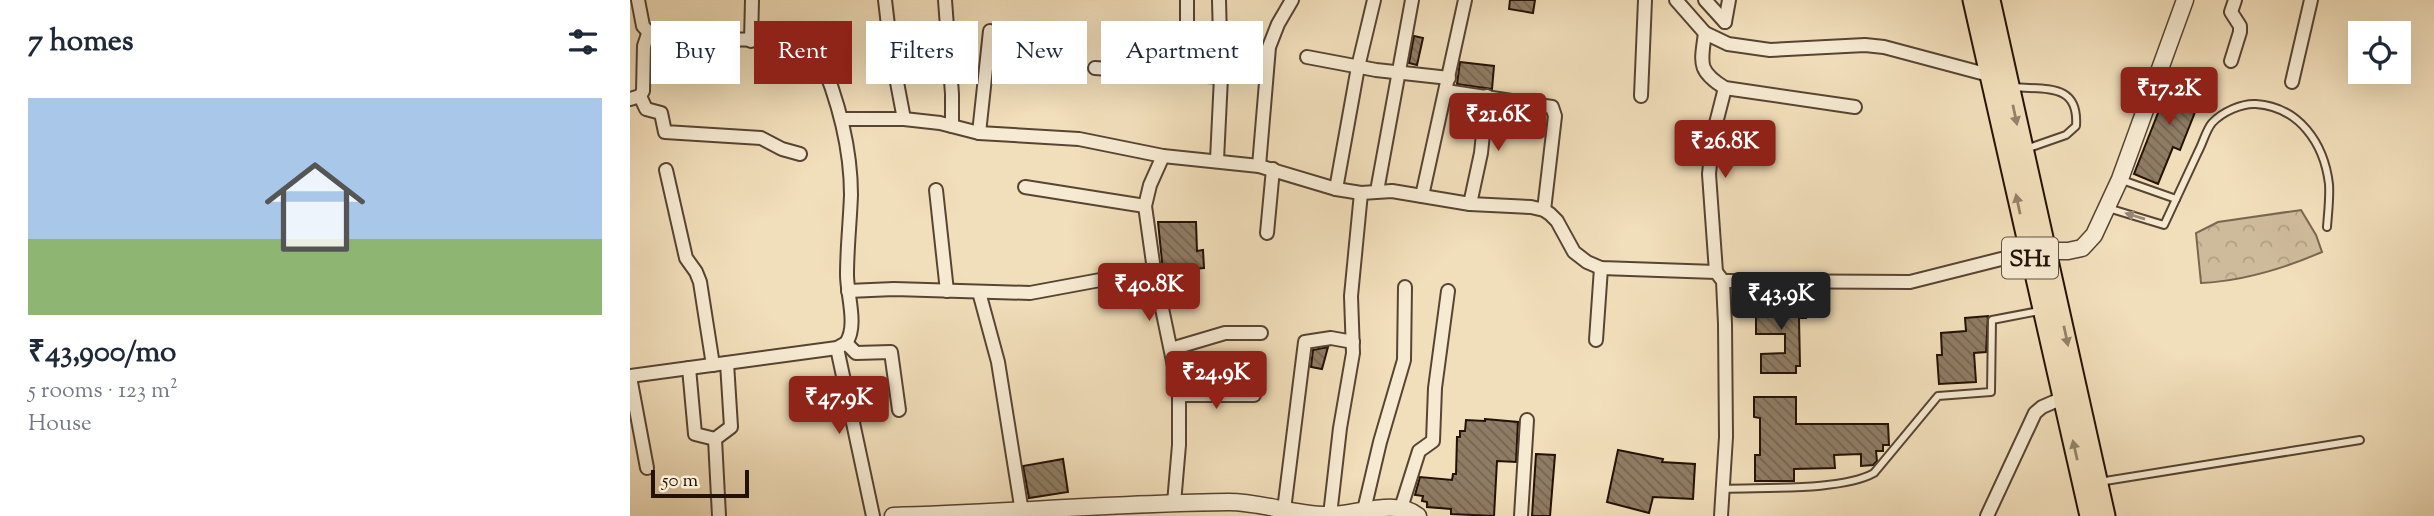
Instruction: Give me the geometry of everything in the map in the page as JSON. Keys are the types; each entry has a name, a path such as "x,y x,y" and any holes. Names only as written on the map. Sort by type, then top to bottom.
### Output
{"main road":[{"name":"SH1","path":"1973,0 1989,75 2105,516"},
{"name":"SH1","path":"1990,0 2023,150 2043,311 2090,516"}],"street":[{"path":"638,0 643,26 648,34"},
{"path":"751,41 752,0"},
{"path":"885,0 891,51 904,119"},
{"path":"945,0 952,127"},
{"path":"1188,0 1188,21"},
{"path":"1219,0 1220,21"},
{"path":"1259,166 1269,47 1271,37 1292,0"},
{"path":"1336,189 1358,67 1374,0"},
{"path":"1377,191 1412,0"},
{"path":"1422,196 1465,0"},
{"path":"1641,96 1645,0"},
{"path":"1676,0 1705,33 1728,44 1748,48 1811,50 1884,47 1989,75"},
{"path":"1705,0 1725,22 1729,0"},
{"path":"842,120 904,119 979,133 1079,139 1163,156 1259,166 1336,189 1361,193 1377,191 1470,204 1544,209 1557,221 1574,252 1601,268 1719,276 1910,282 2037,252 2082,248 2094,235 2120,179 2185,0"},
{"path":"2231,61 2240,32 2240,26 2231,12 2235,0"},
{"path":"2292,82 2311,0"},
{"path":"979,133 990,31"},
{"path":"1705,33 1701,60 1703,69 1708,78 1725,88 1856,107"},
{"path":"648,34 690,39 800,40 813,45 820,56 847,143 850,173 848,292 851,329 842,346 873,516"},
{"path":"648,34 644,46 643,91 635,97 646,109 661,113 665,132 761,138 782,149 800,154"},
{"path":"1307,57 1398,73 1487,96 1548,106 1555,111 1544,209"},
{"path":"1095,68 1101,68"},
{"path":"1217,160 1222,84"},
{"path":"1721,516 1727,437 1719,276 1709,174 1713,135 1725,88"},
{"path":"1470,204 1481,153 1487,96"},
{"path":"1163,156 1150,185 1145,206 1154,270 1179,395 1174,503"},
{"path":"1267,233 1273,169"},
{"path":"666,170 686,258 700,282 712,365"},
{"path":"1025,187 1145,206"},
{"path":"936,190 947,291"},
{"path":"1330,515 1353,342 1351,296 1361,193"},
{"path":"1596,340 1601,268"},
{"path":"848,292 894,289 1030,293 1154,270"},
{"path":"1364,510 1404,360 1405,287"},
{"path":"1401,508 1419,451 1433,441 1435,388 1448,291"},
{"path":"979,292 998,362 1022,512"},
{"path":"1171,349 1225,333 1261,333"},
{"path":"1284,510 1305,342 1331,338 1353,342"},
{"path":"647,468 630,376 842,346 856,353 891,352 899,410"},
{"path":"715,439 731,427 727,363"},
{"path":"689,368 695,434 715,439"},
{"path":"1179,395 1254,395"},
{"path":"1987,516 2035,413 2063,398"},
{"path":"1521,516 1527,420"},
{"path":"715,439 719,516"},
{"path":"893,516 1174,503 1330,515 1401,508 1418,516"}],"lane":[{"path":"2009,86 2059,91 2073,102 2077,114 2076,126 2066,135 2023,150"},
{"path":"2107,208 2164,225 2212,123 2236,108 2251,104 2268,105 2283,110 2296,119 2309,130 2316,142 2329,184 2328,227"},
{"path":"2120,179 2176,199"},
{"path":"1724,489 1840,484 1862,480 1874,473 1938,396 1991,392 1992,320 2043,311"},
{"path":"2098,482 2360,440"}],"green space":[{"path":"2301,210 2316,235 2322,252 2263,273 2201,283 2196,233 2218,222"}],"building":[{"path":"1510,0 1535,0 1533,13 1509,9"},
{"path":"1414,36 1423,38 1417,65 1409,63"},
{"path":"1460,62 1494,66 1492,89 1457,84"},
{"path":"2173,75 2205,87 2180,150 2173,147 2158,184 2134,174"},
{"path":"1158,222 1196,222 1197,251 1203,250 1204,268 1163,271"},
{"path":"1756,300 1806,300 1806,318 1799,318 1800,366 1796,366 1796,373 1761,373 1761,354 1785,353 1785,334 1756,334"},
{"path":"1988,316 1986,352 1974,353 1976,382 1939,384 1937,355 1942,355 1941,333 1966,331 1965,318"},
{"path":"1328,347 1322,369 1311,367 1313,350"},
{"path":"1754,397 1796,397 1796,424 1888,424 1889,445 1883,445 1883,451 1876,451 1877,461 1873,465 1861,466 1861,454 1834,455 1835,468 1794,469 1794,481 1755,481 1755,455 1760,455 1760,418 1754,417"},
{"path":"1466,420 1518,422 1516,462 1497,461 1494,516 1451,514 1451,509 1427,507 1427,502 1422,501 1423,496 1415,495 1420,477 1452,480 1453,474 1456,474 1457,437 1460,437 1460,431 1465,431"},
{"path":"1618,450 1663,459 1662,462 1695,464 1693,499 1653,497 1649,513 1607,502"},
{"path":"1536,454 1555,455 1550,516 1532,516"},
{"path":"1063,459 1068,492 1029,498 1023,466"}]}
